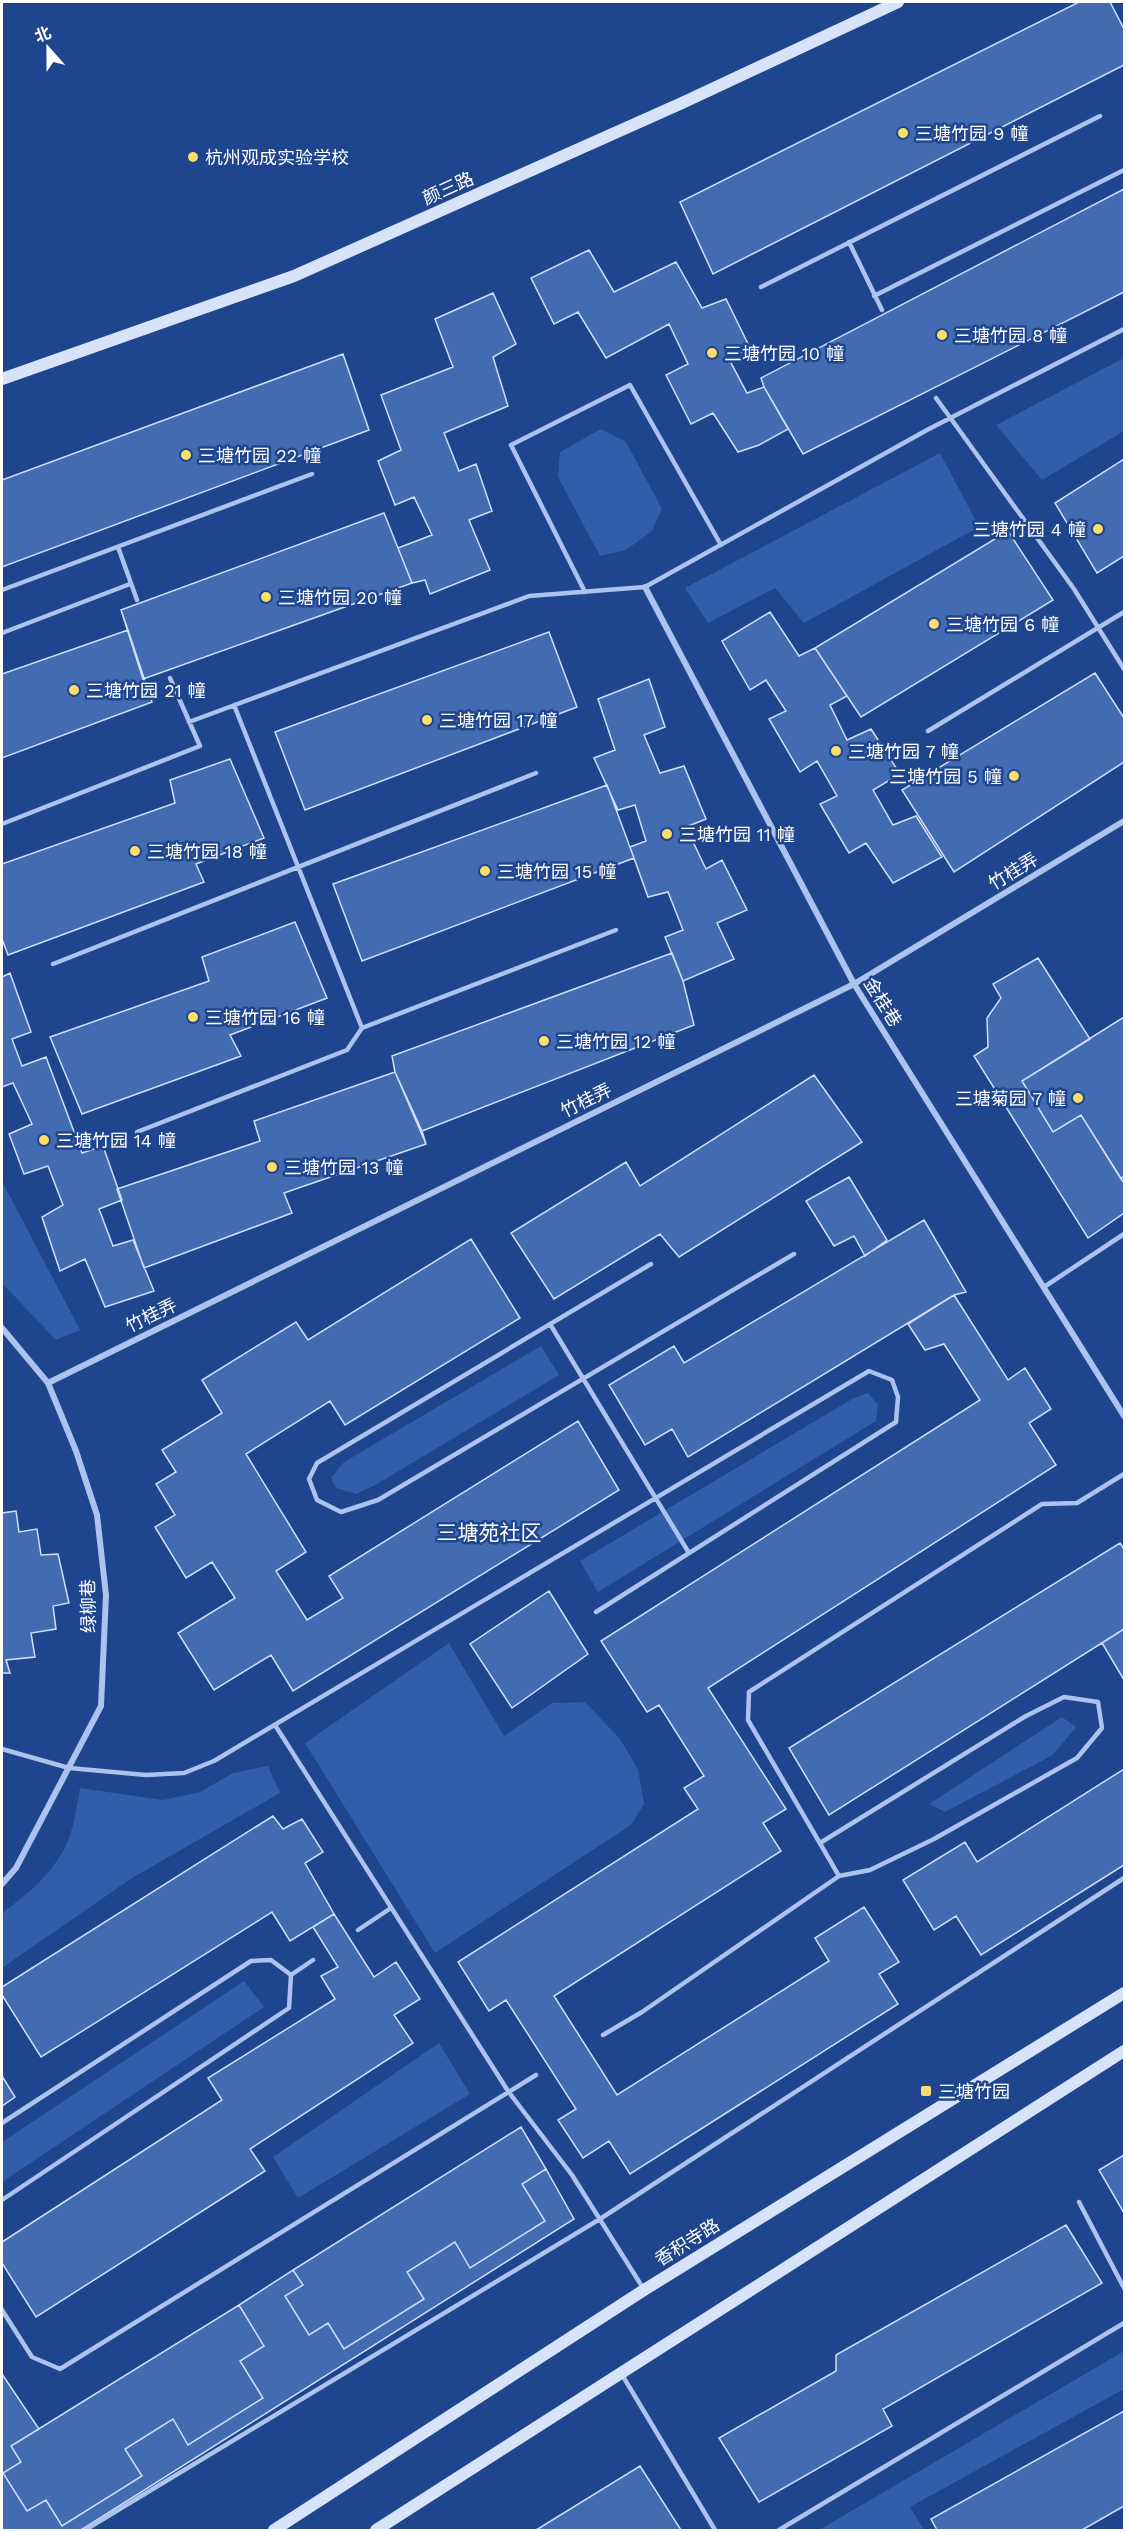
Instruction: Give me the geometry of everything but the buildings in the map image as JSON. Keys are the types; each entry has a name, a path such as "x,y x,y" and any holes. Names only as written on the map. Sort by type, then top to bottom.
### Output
{"main road":[{"name":"颜三路","path":"2,379 294,276 682,104 898,2"},
{"name":"香积寺路","path":"274,2530 644,2290 1125,1993"},
{"path":"376,2530 1125,2052"}],"street":[{"name":"金桂巷","path":"645,587 854,984 1125,1416"},
{"name":"竹桂弄","path":"48,1383 854,984 1125,820"},
{"name":"绿柳巷","path":"2,1328 48,1383 76,1451 97,1515 106,1595 101,1706 16,1868 2,1884"}],"lane":[{"path":"761,287 1100,116"},
{"path":"874,296 1125,170"},
{"path":"849,242 882,310"},
{"path":"189,722 529,596 645,587 950,419 1125,329"},
{"path":"585,592 511,446 630,385 721,544"},
{"path":"936,398 1074,589 1125,669"},
{"path":"2,590 312,474"},
{"path":"118,547 137,600"},
{"path":"2,633 130,584"},
{"path":"928,731 1125,612"},
{"path":"2,824 200,746 170,678"},
{"path":"234,705 362,1028"},
{"path":"53,964 536,773"},
{"path":"137,1132 347,1050 362,1028 616,930"},
{"path":"1044,1287 1125,1234"},
{"path":"651,1264 317,1463 309,1479 317,1500 341,1512 378,1500 794,1254"},
{"path":"550,1324 689,1553"},
{"path":"2,1749 69,1768 146,1775 184,1773 214,1761 869,1371 892,1380 898,1397 896,1422 596,1612"},
{"path":"839,1876 748,1720 748,1692 1042,1504 1077,1503 1125,1474"},
{"path":"603,2035 642,2012 839,1876 870,1870 934,1839 1077,1758 1102,1728 1098,1702 1064,1697 1026,1716 820,1843"},
{"path":"275,1725 508,2091 572,2175 644,2290"},
{"path":"85,2530 600,2219 1125,1878"},
{"path":"358,1930 391,1908"},
{"path":"2,2123 251,1960 271,1960 291,1975"},
{"path":"291,1975 313,1960"},
{"path":"2,2199 289,2008 291,1975"},
{"path":"2,2310 32,2357 60,2369 536,2075"},
{"path":"1079,2202 1125,2288"},
{"path":"779,2530 1125,2323"},
{"path":"621,2373 715,2530"}],"shaded area":[{"path":"1124,358 1124,431 1042,480 996,425"},
{"path":"601,429 626,442 662,509 652,531 626,550 600,556 558,477 560,452"},
{"path":"940,453 979,527 804,623 775,588 708,623 685,588"},
{"path":"2,1181 80,1330 56,1340 2,1283"},
{"path":"541,1346 559,1375 377,1484 356,1494 336,1488 331,1478 344,1462"},
{"path":"868,1393 878,1405 876,1421 598,1592 580,1561 852,1399"},
{"path":"449,1643 504,1736 552,1703 585,1702 620,1739 638,1769 644,1804 631,1825 435,1953 305,1743"},
{"path":"1062,1717 1076,1727 1053,1755 945,1812 929,1804"},
{"path":"268,1766 280,1793 132,1878 2,1968 2,1913 22,1898 49,1871 64,1850 76,1813 80,1788 163,1800 200,1792 233,1773"},
{"path":"244,1981 264,2007 2,2182 2,2142"},
{"path":"439,2043 470,2094 298,2198 273,2157"},
{"path":"1124,2351 1124,2389 910,2507 924,2530 819,2530"}],"place":[{"name":"三塘竹园 9 幢","path":"903,133"},
{"name":"杭州观成实验学校","path":"193,157"},
{"name":"三塘竹园 8 幢","path":"942,335"},
{"name":"三塘竹园 10 幢","path":"712,353"},
{"name":"三塘竹园 22 幢","path":"186,455"},
{"name":"三塘竹园 4 幢","path":"1098,529"},
{"name":"三塘竹园 20 幢","path":"266,597"},
{"name":"三塘竹园 6 幢","path":"934,624"},
{"name":"三塘竹园 21 幢","path":"74,690"},
{"name":"三塘竹园 17 幢","path":"427,720"},
{"name":"三塘竹园 7 幢","path":"836,751"},
{"name":"三塘竹园 5 幢","path":"1014,776"},
{"name":"三塘竹园 11 幢","path":"667,834"},
{"name":"三塘竹园 18 幢","path":"135,851"},
{"name":"三塘竹园 15 幢","path":"485,871"},
{"name":"三塘竹园 16 幢","path":"193,1017"},
{"name":"三塘竹园 12 幢","path":"544,1041"},
{"name":"三塘菊园 7 幢","path":"1078,1098"},
{"name":"三塘竹园 14 幢","path":"44,1140"},
{"name":"三塘竹园 13 幢","path":"272,1167"},
{"name":"三塘竹园","path":"926,2091"}],"district":[{"name":"三塘苑社区","path":"489,1532"}]}
